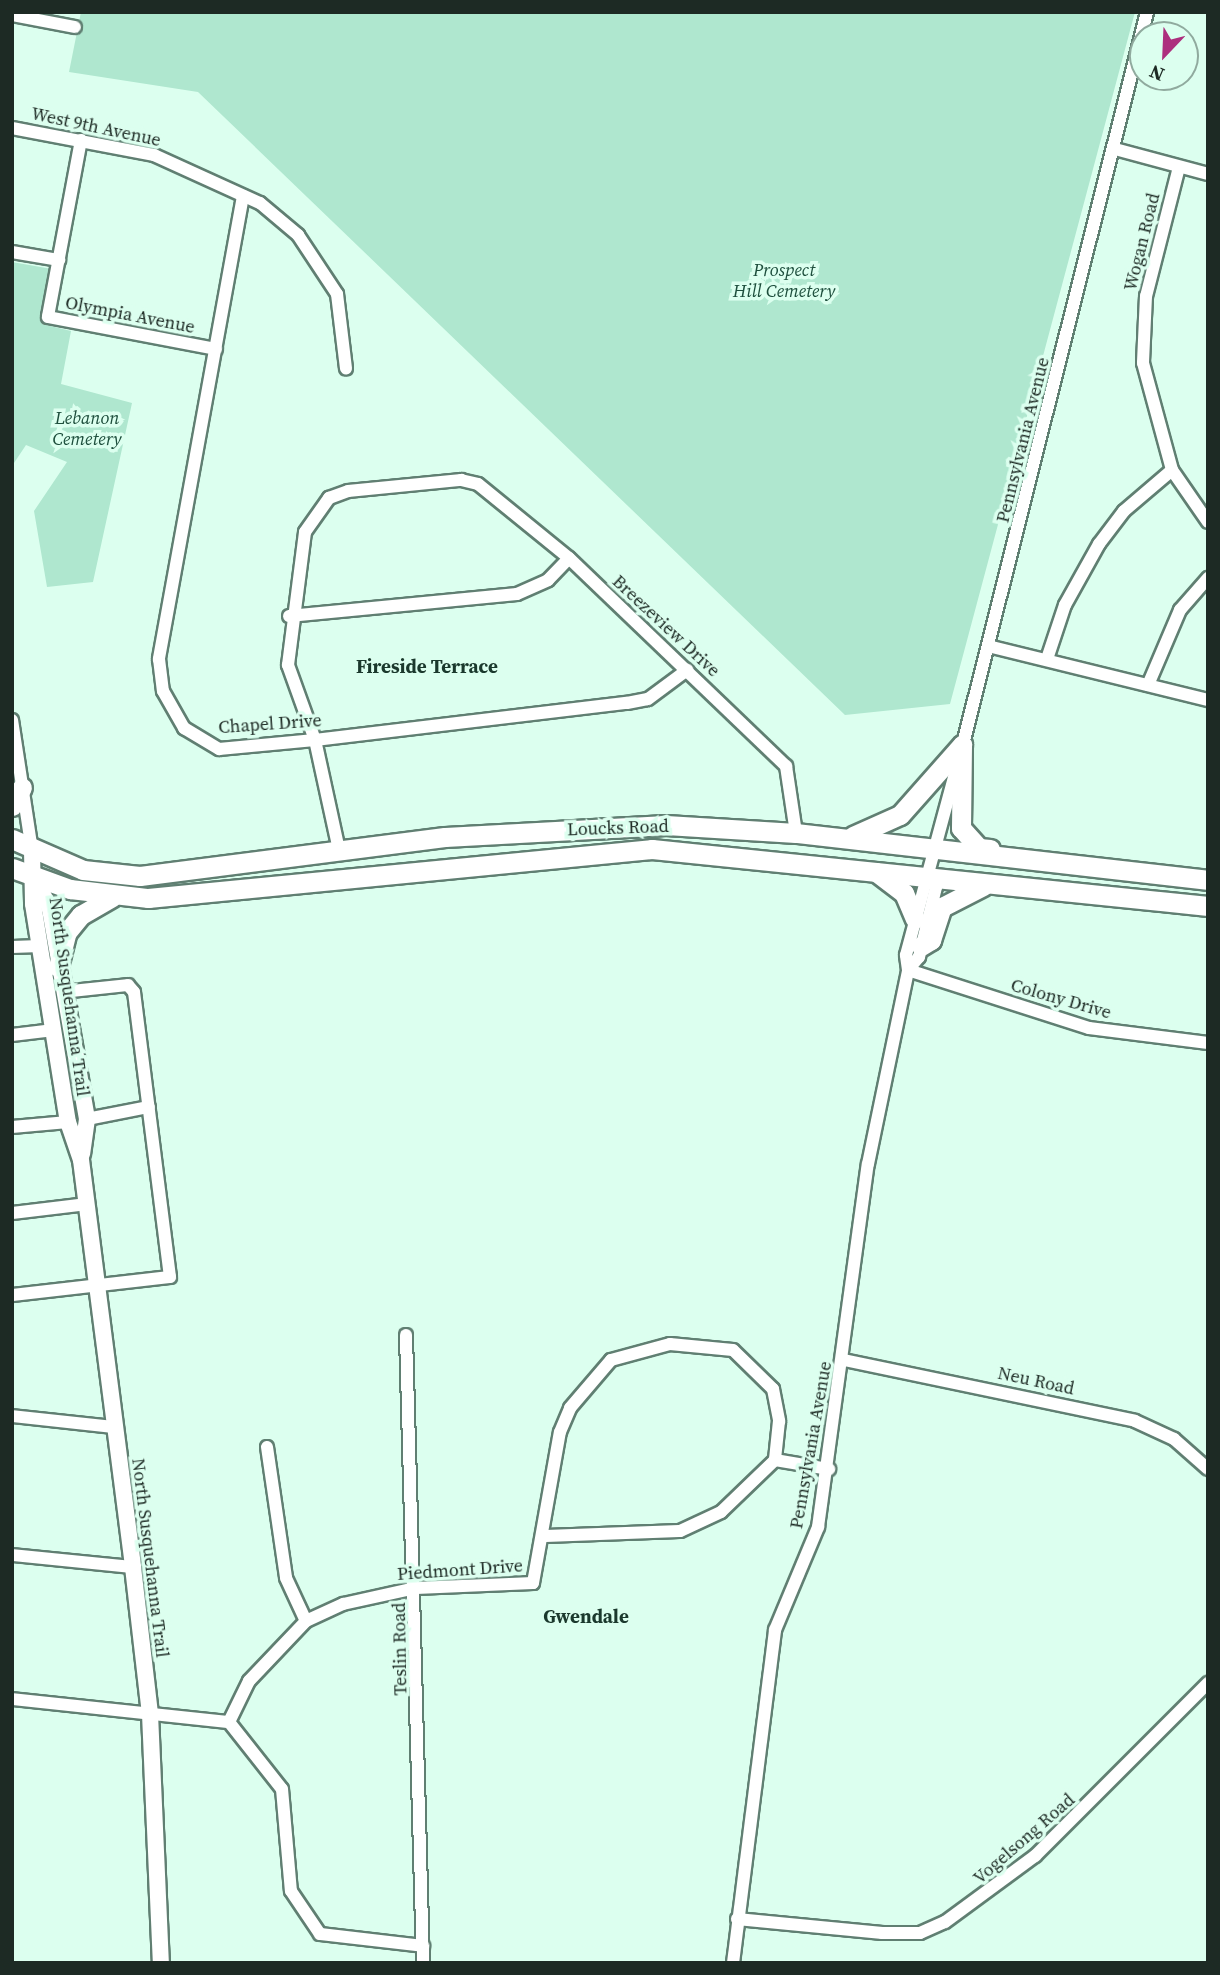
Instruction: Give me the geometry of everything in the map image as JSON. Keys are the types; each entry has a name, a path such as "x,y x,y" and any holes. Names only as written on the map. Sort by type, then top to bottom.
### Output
{"highway":[{"path":"845,839 900,816 962,745"},
{"path":"962,745 964,834 979,848 1030,860"},
{"path":"12,806 22,787"},
{"name":"Loucks Road","path":"12,839 83,870 140,876 445,837 666,825 796,833 1208,880"},
{"name":"Loucks Road","path":"12,868 35,879 112,897 168,897 609,850 711,852 931,876 988,885 1208,906"},
{"path":"872,869 904,893 915,919"},
{"path":"921,946 930,940 942,906 956,894 988,885"},
{"path":"58,967 66,932 81,915 112,897"}],"main road":[{"name":"North Susquehanna Trail","path":"32,850 40,946 68,1122 82,1160"},
{"name":"North Susquehanna Trail","path":"35,879 50,909 58,967 87,1119 82,1160 150,1714 161,1963"}],"street":[{"name":"Pennsylvania Avenue","path":"733,1963 775,1630 818,1527 829,1469 868,1164 908,970 921,885 931,876 1115,149 1147,12"},
{"path":"12,15 75,27"},
{"name":"West 9th Avenue","path":"12,128 154,155 243,196 283,220 313,252 343,312 346,368"},
{"name":"Olympia Avenue","path":"81,140 48,317 216,349"},
{"path":"1115,149 1208,174"},
{"name":"Wogan Road","path":"1179,167 1146,296 1143,363 1172,470 1208,522"},
{"name":"Chapel Drive","path":"243,196 159,659 163,691 184,728 219,749 316,740 627,703 648,699 687,670"},
{"path":"12,252 59,260"},
{"path":"1046,659 1065,606 1099,544 1124,511 1172,470"},
{"name":"Breezeview Drive","path":"289,617 305,532 329,498 461,480 478,484 569,558 786,766 796,833"},
{"path":"1195,506 1208,497"},
{"path":"339,850 316,740 288,665 289,617 517,594 548,580 569,558"},
{"path":"1148,685 1175,620 1208,578"},
{"path":"988,646 1208,700"},
{"path":"12,720 32,850"},
{"name":"Pennsylvania Avenue","path":"908,970 921,946 936,887 931,876"},
{"path":"12,947 40,946"},
{"name":"Colony Drive","path":"908,970 1089,1028 1208,1043"},
{"path":"12,1295 170,1278 134,992 128,985 63,992"},
{"path":"12,1035 54,1030"},
{"path":"87,1119 149,1107"},
{"path":"12,1127 68,1122"},
{"path":"12,1213 87,1204"},
{"name":"Teslin Road","path":"406,1335 416,1588 423,1963"},
{"path":"670,1344 733,1350 773,1389 779,1421 775,1461 722,1512 680,1531 544,1536 560,1432 570,1408 611,1360 670,1344"},
{"name":"Neu Road","path":"844,1360 1135,1421 1174,1439 1208,1469"},
{"path":"12,1416 114,1427"},
{"path":"267,1447 286,1578 306,1621"},
{"path":"775,1461 829,1469"},
{"name":"Piedmont Drive","path":"229,1722 249,1681 306,1621 343,1604 416,1588 523,1587 536,1576 544,1536"},
{"path":"12,1555 133,1567"},
{"name":"Vogelsong Road","path":"737,1919 882,1933 920,1933 945,1922 1035,1856 1208,1684"},
{"path":"12,1699 229,1722 282,1789 291,1891 320,1934 423,1946"}],"green space":[{"name":"Prospect Hill Cemetery","path":"81,12 1135,12 1133,21 1129,21 1129,34 950,704 845,715 198,92 69,72"},
{"name":"Lebanon Cemetery","path":"12,262 52,269 42,324 71,331 61,384 132,403 93,582 47,587 34,511 67,462 26,445 12,466"}],"district":[{"name":"Fireside Terrace","path":"427,667"},
{"name":"Gwendale","path":"586,1617"}]}
